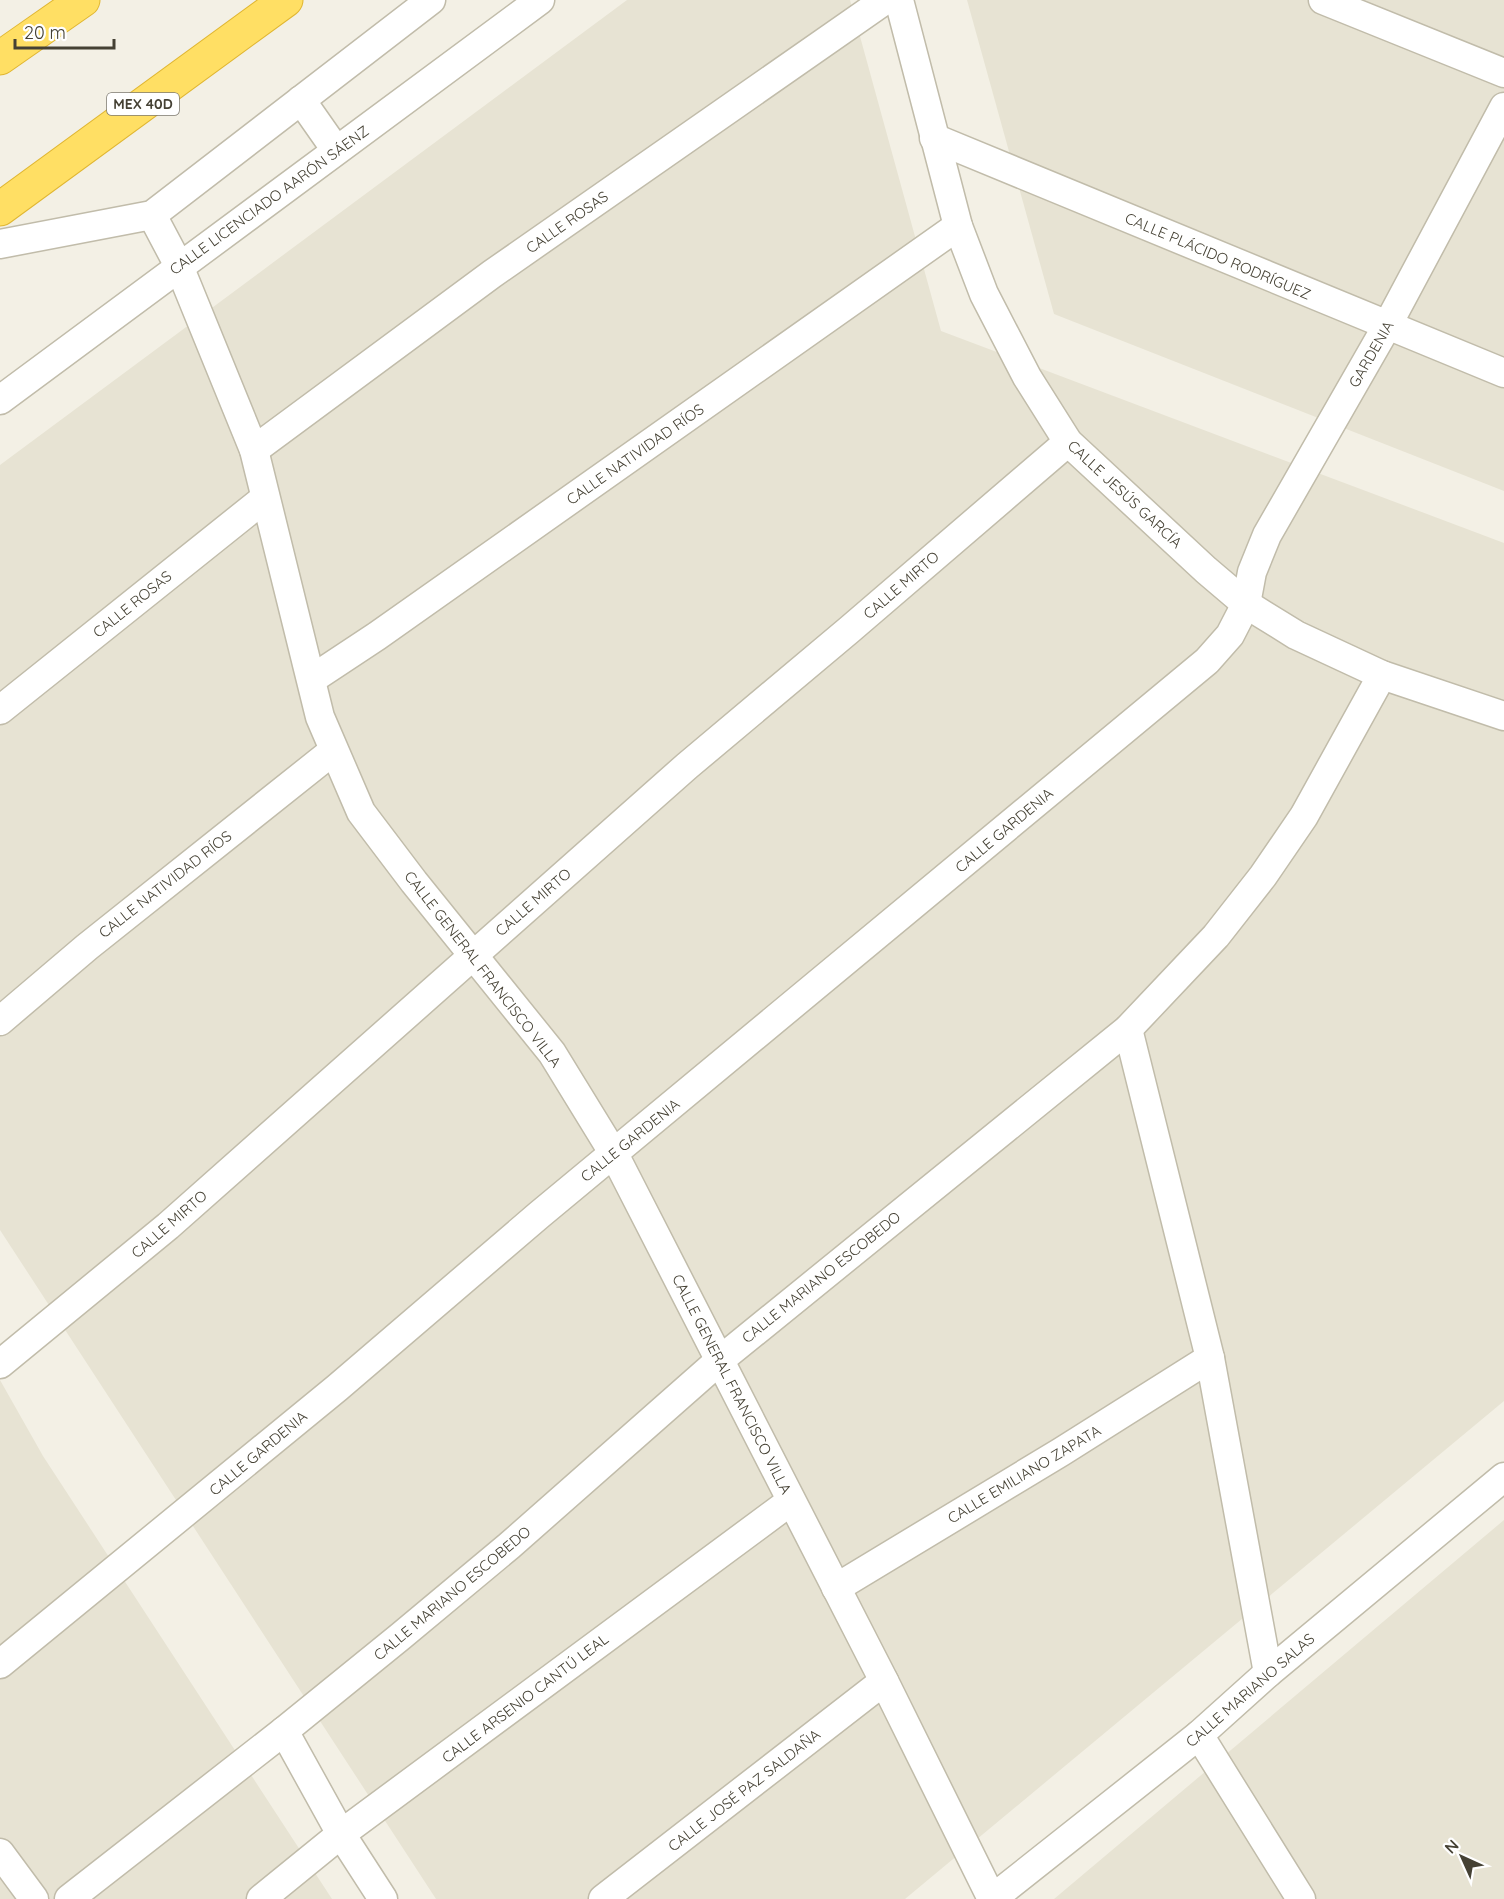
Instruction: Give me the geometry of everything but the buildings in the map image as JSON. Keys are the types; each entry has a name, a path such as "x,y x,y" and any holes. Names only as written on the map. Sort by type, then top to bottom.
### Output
{"highway":[{"path":"0,58 82,0"},
{"name":"MEX 40D","path":"0,209 286,0"}],"street":[{"path":"0,244 152,215 431,0"},
{"name":"CALLE LICENCIADO AARÓN SÁENZ","path":"0,400 540,0"},
{"name":"CALLE ROSAS","path":"254,450 492,274 885,0"},
{"name":"CALLE JESÚS GARCÍA","path":"899,0 958,226 984,294 1027,378 1068,442 1246,604 1296,634 1382,675 1504,716"},
{"path":"1323,0 1504,73"},
{"path":"301,100 336,150"},
{"name":"GARDENIA","path":"1246,604 1252,572 1267,535 1387,326 1504,107"},
{"name":"CALLE PLÁCIDO RODRÍGUEZ","path":"934,138 1504,373"},
{"name":"CALLE GENERAL FRANCISCO VILLA","path":"152,215 179,266 254,450 320,717 333,751 362,812 414,882 552,1053 614,1154 884,1681 992,1899"},
{"name":"CALLE NATIVIDAD RÍOS","path":"312,679 387,630 958,226"},
{"name":"CALLE MIRTO","path":"0,1364 168,1226 687,766 1068,442"},
{"name":"CALLE ROSAS","path":"0,710 265,498"},
{"name":"CALLE GARDENIA","path":"0,1664 337,1388 539,1215 1207,662 1230,635 1246,604"},
{"name":"CALLE MARIANO ESCOBEDO","path":"69,1899 284,1731 509,1546 720,1360 1128,1029 1216,936 1263,876 1304,816 1382,675"},
{"name":"CALLE NATIVIDAD RÍOS","path":"0,1021 87,947 333,751"},
{"path":"1128,1029 1210,1358 1268,1673"},
{"name":"CALLE EMILIANO ZAPATA","path":"836,1588 1061,1452 1210,1358"},
{"name":"CALLE MARIANO SALAS","path":"992,1899 1199,1735 1268,1673 1504,1477"},
{"name":"CALLE ARSENIO CANTÚ LEAL","path":"261,1899 342,1834 791,1501"},
{"name":"CALLE JOSÉ PAZ SALDAÑA","path":"603,1899 884,1681"},
{"path":"284,1731 342,1834 383,1899"},
{"path":"1199,1735 1301,1899"},
{"path":"0,1852 34,1899"}],"shaded area":[{"path":"627,0 850,0 941,331 1504,543 1504,1401 905,1899 436,1899 0,1230 0,465"},
{"path":"967,0 1504,0 1504,491 1054,314"},
{"path":"0,1380 43,1456 332,1899 0,1899"},
{"path":"1504,1520 1504,1899 1054,1899"}]}
